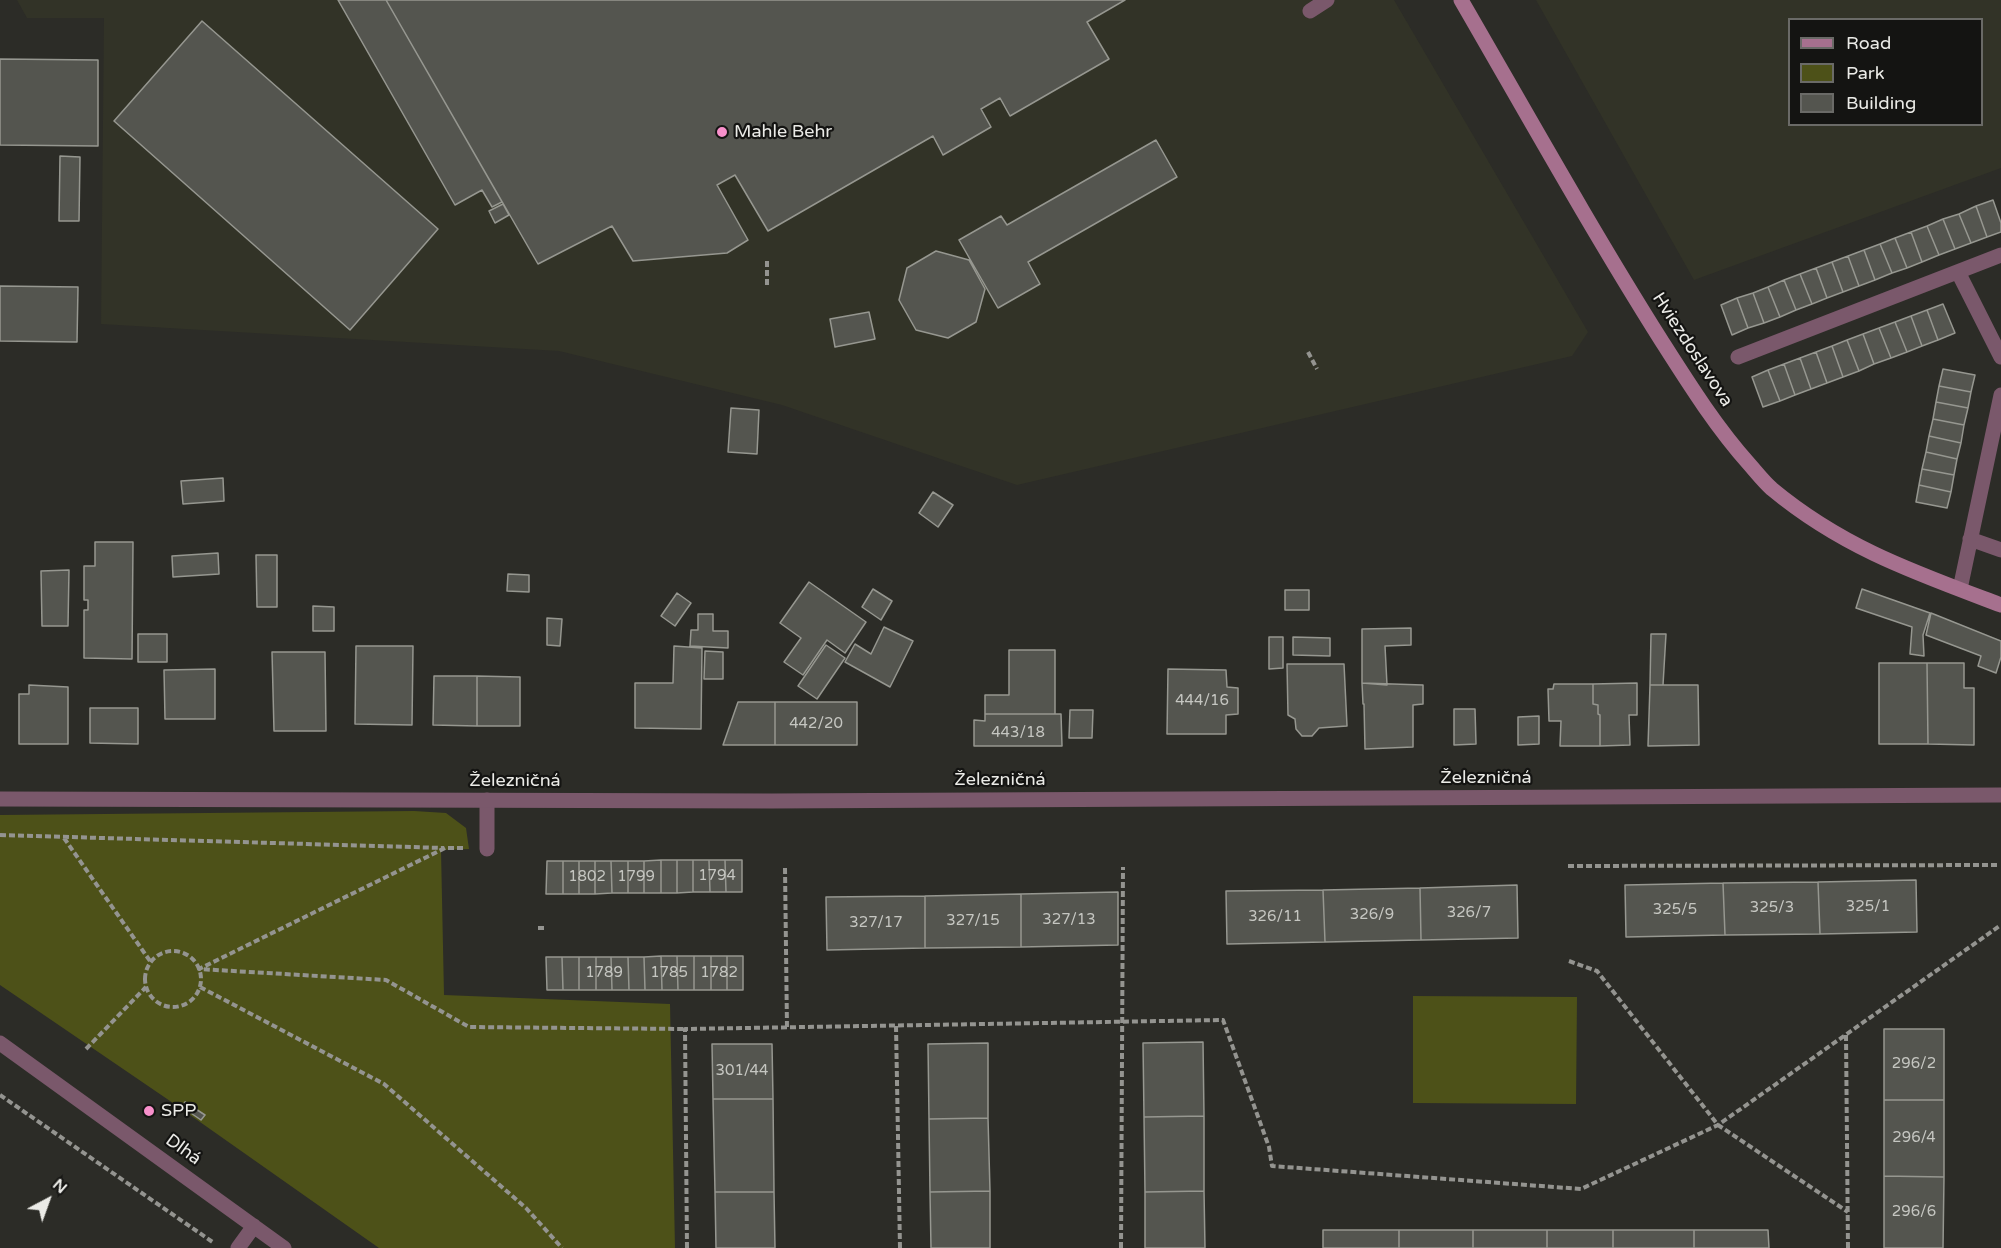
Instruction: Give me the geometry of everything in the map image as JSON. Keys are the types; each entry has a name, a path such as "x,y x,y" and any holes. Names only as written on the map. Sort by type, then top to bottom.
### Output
{"main road":[{"name":"Hviezdoslavova","path":"1461,0 1632,293 1700,402 1732,445 1770,487 1813,520 1852,544 1897,565 2001,605"}],"street":[{"path":"1310,11 1327,0"},
{"path":"1738,357 2001,255"},
{"path":"1958,272 2001,357"},
{"path":"1960,590 1970,539 1996,439 2001,394"},
{"path":"1970,539 2001,550"},
{"name":"Železničná","path":"0,799 784,801 2001,795"},
{"path":"487,800 487,849"},
{"name":"Dlhá","path":"0,1043 284,1248"},
{"path":"238,1248 254,1226"}],"path":[{"path":"766,261 767,285"},
{"path":"1308,352 1317,369"},
{"path":"0,835 487,849"},
{"path":"64,838 150,961"},
{"path":"199,969 445,848"},
{"path":"1568,866 1999,865"},
{"path":"1121,1248 1123,867"},
{"path":"785,868 787,1028"},
{"path":"199,969 386,980 469,1027 685,1029 1223,1020 1269,1147 1272,1166 1581,1189 1718,1125 2001,925"},
{"path":"538,928 547,928"},
{"path":"181,951 189,955 199,969 201,977 200,987 190,1001 173,1007 156,1002 146,987 146,969 150,961 164,952 181,951"},
{"path":"1569,961 1597,971 1718,1125 1848,1212"},
{"path":"86,1049 146,987"},
{"path":"200,987 384,1084 526,1208 562,1248"},
{"path":"896,1026 900,1248"},
{"path":"685,1029 687,1248"},
{"path":"1846,1035 1848,1248"},
{"path":"0,1095 220,1248"}],"shaded area":[{"path":"17,0 1394,0 1588,332 1572,356 1017,485 782,405 559,351 101,324 104,18 27,18"},
{"path":"1536,0 2001,0 2001,168 1694,280"}],"green space":[{"path":"414,811 446,813 466,828 469,849 441,850 444,995 670,1004 675,1248 379,1248 0,985 0,815"},
{"path":"1413,996 1577,997 1576,1104 1413,1103"}],"building":[{"path":"338,0 386,0 502,202 492,207 482,190 455,205"},
{"name":"Mahle Behr","path":"386,0 1125,0 1087,22 1109,59 1010,116 1000,98 981,109 991,127 943,155 933,136 768,231 735,175 717,185 748,240 727,253 633,261 612,226 538,264"},
{"path":"202,21 438,229 350,330 114,121"},
{"path":"0,59 98,60 98,146 0,145"},
{"path":"1156,140 1177,177 1028,262 1040,284 998,308 959,240 1001,216 1007,225"},
{"path":"60,156 80,157 79,221 59,221"},
{"path":"1993,200 2001,223 2001,232 1987,237 1976,206"},
{"path":"503,204 509,215 495,223 489,211"},
{"path":"1976,206 1987,237 1971,243 1959,214"},
{"path":"1959,214 1971,243 1955,249 1943,219"},
{"path":"1943,219 1955,249 1939,255 1927,226"},
{"path":"1927,226 1939,255 1922,262 1911,232"},
{"path":"1911,232 1922,262 1907,268 1895,238"},
{"path":"1895,238 1907,268 1892,273 1880,244"},
{"path":"1880,244 1892,273 1875,280 1864,250"},
{"path":"1864,250 1875,280 1859,286 1848,256"},
{"path":"936,251 969,260 985,289 976,322 948,338 916,330 899,300 907,268"},
{"path":"1848,256 1859,286 1843,292 1832,262"},
{"path":"1832,262 1843,292 1827,298 1816,268"},
{"path":"1816,268 1827,298 1812,304 1800,274"},
{"path":"1800,274 1812,304 1796,310 1784,280"},
{"path":"1784,280 1796,310 1780,317 1768,287"},
{"path":"0,286 78,287 77,342 0,341"},
{"path":"1768,287 1780,317 1764,323 1753,293"},
{"path":"1753,293 1764,323 1748,328 1737,298"},
{"path":"1737,298 1748,328 1732,335 1721,305"},
{"path":"1943,304 1955,333 1938,340 1927,310"},
{"path":"1927,310 1938,340 1922,346 1911,316"},
{"path":"869,312 875,339 835,347 830,319"},
{"path":"1911,316 1922,346 1907,352 1895,322"},
{"path":"1895,322 1907,352 1891,358 1879,328"},
{"path":"1879,328 1891,358 1874,364 1863,334"},
{"path":"1863,334 1874,364 1859,371 1847,340"},
{"path":"1847,340 1859,371 1843,377 1832,346"},
{"path":"1832,346 1843,377 1827,383 1816,352"},
{"path":"1816,352 1827,383 1811,389 1800,358"},
{"path":"1800,358 1811,389 1795,395 1784,364"},
{"path":"1784,364 1795,395 1780,401 1768,370"},
{"path":"1943,369 1975,375 1971,392 1939,386"},
{"path":"1768,370 1780,401 1763,407 1752,377"},
{"path":"1939,386 1971,392 1968,408 1936,402"},
{"path":"1936,402 1968,408 1964,425 1933,419"},
{"path":"731,408 759,410 757,454 728,452"},
{"path":"1933,419 1964,425 1961,443 1929,436"},
{"path":"1929,436 1961,443 1957,459 1926,452"},
{"path":"1926,452 1957,459 1954,475 1922,469"},
{"path":"1922,469 1954,475 1951,492 1919,485"},
{"path":"223,478 224,501 183,504 181,481"},
{"path":"1919,485 1951,492 1947,508 1916,502"},
{"path":"933,492 953,505 938,527 919,513"},
{"path":"95,542 133,542 132,659 84,658 84,610 88,610 88,600 84,600 84,566 95,566"},
{"path":"218,553 219,574 173,577 172,556"},
{"path":"256,555 277,555 277,607 257,607"},
{"path":"69,570 68,626 42,626 41,571"},
{"path":"508,574 529,575 529,592 507,591"},
{"path":"809,582 866,622 845,653 827,640 803,675 784,662 801,638 780,623"},
{"path":"873,589 892,601 881,620 862,607"},
{"path":"1862,589 1930,613 1923,635 1924,656 1910,654 1912,627 1856,608"},
{"path":"1285,590 1309,590 1309,610 1285,610"},
{"path":"677,593 691,603 675,626 661,616"},
{"path":"313,606 334,607 334,631 313,631"},
{"path":"1931,613 2001,641 2001,657 1996,673 1978,666 1981,656 1926,635"},
{"path":"698,614 713,614 713,631 728,631 728,648 690,646 691,630 698,630"},
{"path":"547,618 562,619 560,646 547,645"},
{"path":"884,627 913,641 890,687 845,662 855,644 871,654"},
{"path":"1411,628 1411,645 1385,646 1387,685 1362,683 1362,629"},
{"path":"138,634 167,634 167,662 138,662"},
{"path":"1651,634 1666,634 1663,685 1650,685"},
{"path":"1269,637 1283,637 1283,668 1269,669"},
{"path":"1293,637 1330,638 1330,656 1293,655"},
{"path":"826,645 845,658 817,699 798,686"},
{"path":"356,646 413,646 412,725 355,724"},
{"path":"674,646 702,648 701,729 635,728 635,683 673,683"},
{"path":"1009,650 1055,650 1055,714 985,714 985,695 1009,695"},
{"path":"705,651 723,652 723,679 704,679"},
{"path":"272,652 325,652 326,731 274,731"},
{"path":"1879,663 1927,663 1928,744 1879,744"},
{"path":"1927,663 1964,663 1964,688 1974,688 1974,745 1928,744"},
{"path":"1287,664 1344,664 1347,726 1319,728 1312,736 1302,736 1296,729 1295,719 1288,715"},
{"path":"215,669 215,719 165,719 164,670"},
{"path":"1168,669 1226,670 1227,687 1238,688 1238,714 1226,715 1226,734 1167,734"},
{"path":"434,676 477,676 477,726 433,725"},
{"path":"477,676 520,677 520,726 477,726"},
{"path":"1362,683 1423,685 1423,704 1413,705 1413,747 1365,749"},
{"path":"1637,683 1637,715 1629,715 1630,745 1600,746 1600,715 1598,705 1593,704 1593,684"},
{"path":"1554,684 1593,684 1593,704 1598,705 1600,715 1600,746 1560,746 1561,721 1549,721 1548,689 1553,689"},
{"path":"29,685 68,687 68,744 19,744 19,694 29,694"},
{"path":"1650,685 1698,685 1699,745 1648,746"},
{"path":"738,702 775,702 775,745 723,745"},
{"path":"775,702 857,702 857,745 775,745"},
{"path":"90,708 138,708 138,744 90,743"},
{"path":"1454,709 1475,709 1476,744 1454,745"},
{"path":"1070,710 1093,710 1092,738 1069,738"},
{"path":"985,714 1061,714 1062,746 974,746 974,720 985,721"},
{"path":"1539,716 1539,744 1518,745 1518,717"},
{"path":"661,860 661,893 644,893 644,861"},
{"path":"661,860 677,860 677,893 661,893"},
{"path":"677,860 693,860 693,892 677,893"},
{"path":"693,860 709,860 710,892 693,892"},
{"path":"709,860 725,860 726,892 710,892"},
{"path":"725,860 742,860 742,892 726,892"},
{"path":"547,861 563,861 563,894 546,894"},
{"path":"563,861 579,861 579,894 563,894"},
{"path":"579,861 595,861 595,894 579,894"},
{"path":"595,861 611,861 612,893 595,894"},
{"path":"611,861 628,861 628,893 612,893"},
{"path":"628,861 644,861 644,893 628,893"},
{"path":"1916,880 1917,932 1820,934 1818,882"},
{"path":"1818,882 1820,934 1725,935 1723,883"},
{"path":"1723,883 1725,935 1626,937 1625,885"},
{"path":"1517,885 1518,938 1421,940 1420,888"},
{"path":"1420,888 1421,940 1325,942 1323,890"},
{"path":"1323,890 1325,942 1227,944 1226,891"},
{"path":"1118,892 1118,945 1021,947 1021,894"},
{"path":"1021,894 1021,947 925,948 925,896"},
{"path":"925,896 925,948 827,950 826,897"},
{"path":"661,956 677,956 678,990 662,990"},
{"path":"661,956 662,990 645,990 644,957"},
{"path":"677,956 694,956 694,990 678,990"},
{"path":"694,956 711,956 711,990 694,990"},
{"path":"711,956 727,956 727,990 711,990"},
{"path":"727,956 743,956 743,990 727,990"},
{"path":"546,957 562,957 563,990 547,990"},
{"path":"562,957 579,957 579,990 563,990"},
{"path":"579,957 596,957 596,990 579,990"},
{"path":"596,957 611,957 612,990 596,990"},
{"path":"611,957 628,957 629,990 612,990"},
{"path":"628,957 644,957 645,990 629,990"},
{"path":"1884,1029 1944,1029 1944,1100 1884,1100"},
{"path":"1203,1042 1204,1116 1144,1117 1143,1043"},
{"path":"988,1043 988,1118 929,1119 928,1044"},
{"path":"712,1044 772,1044 773,1099 713,1099"},
{"path":"713,1099 773,1099 774,1192 715,1192"},
{"path":"1884,1100 1944,1100 1944,1177 1884,1176"},
{"path":"185,1102 205,1115 201,1120 182,1107"},
{"path":"1204,1116 1204,1191 1145,1192 1144,1117"},
{"path":"988,1118 990,1191 930,1192 929,1119"},
{"path":"1884,1176 1944,1177 1943,1248 1884,1248"},
{"path":"990,1191 990,1248 931,1248 930,1192"},
{"path":"1204,1191 1205,1248 1145,1248 1145,1192"},
{"path":"715,1192 774,1192 775,1248 716,1248"},
{"path":"1323,1230 1399,1230 1399,1248 1323,1248"},
{"path":"1399,1230 1473,1230 1473,1248 1399,1248"},
{"path":"1473,1230 1547,1230 1547,1248 1473,1248"},
{"path":"1547,1230 1613,1230 1613,1248 1547,1248"},
{"path":"1613,1230 1694,1230 1694,1248 1613,1248"},
{"path":"1694,1230 1768,1230 1769,1248 1694,1248"}],"place":[{"name":"Mahle Behr","path":"722,132"},
{"name":"SPP","path":"149,1111"}]}
